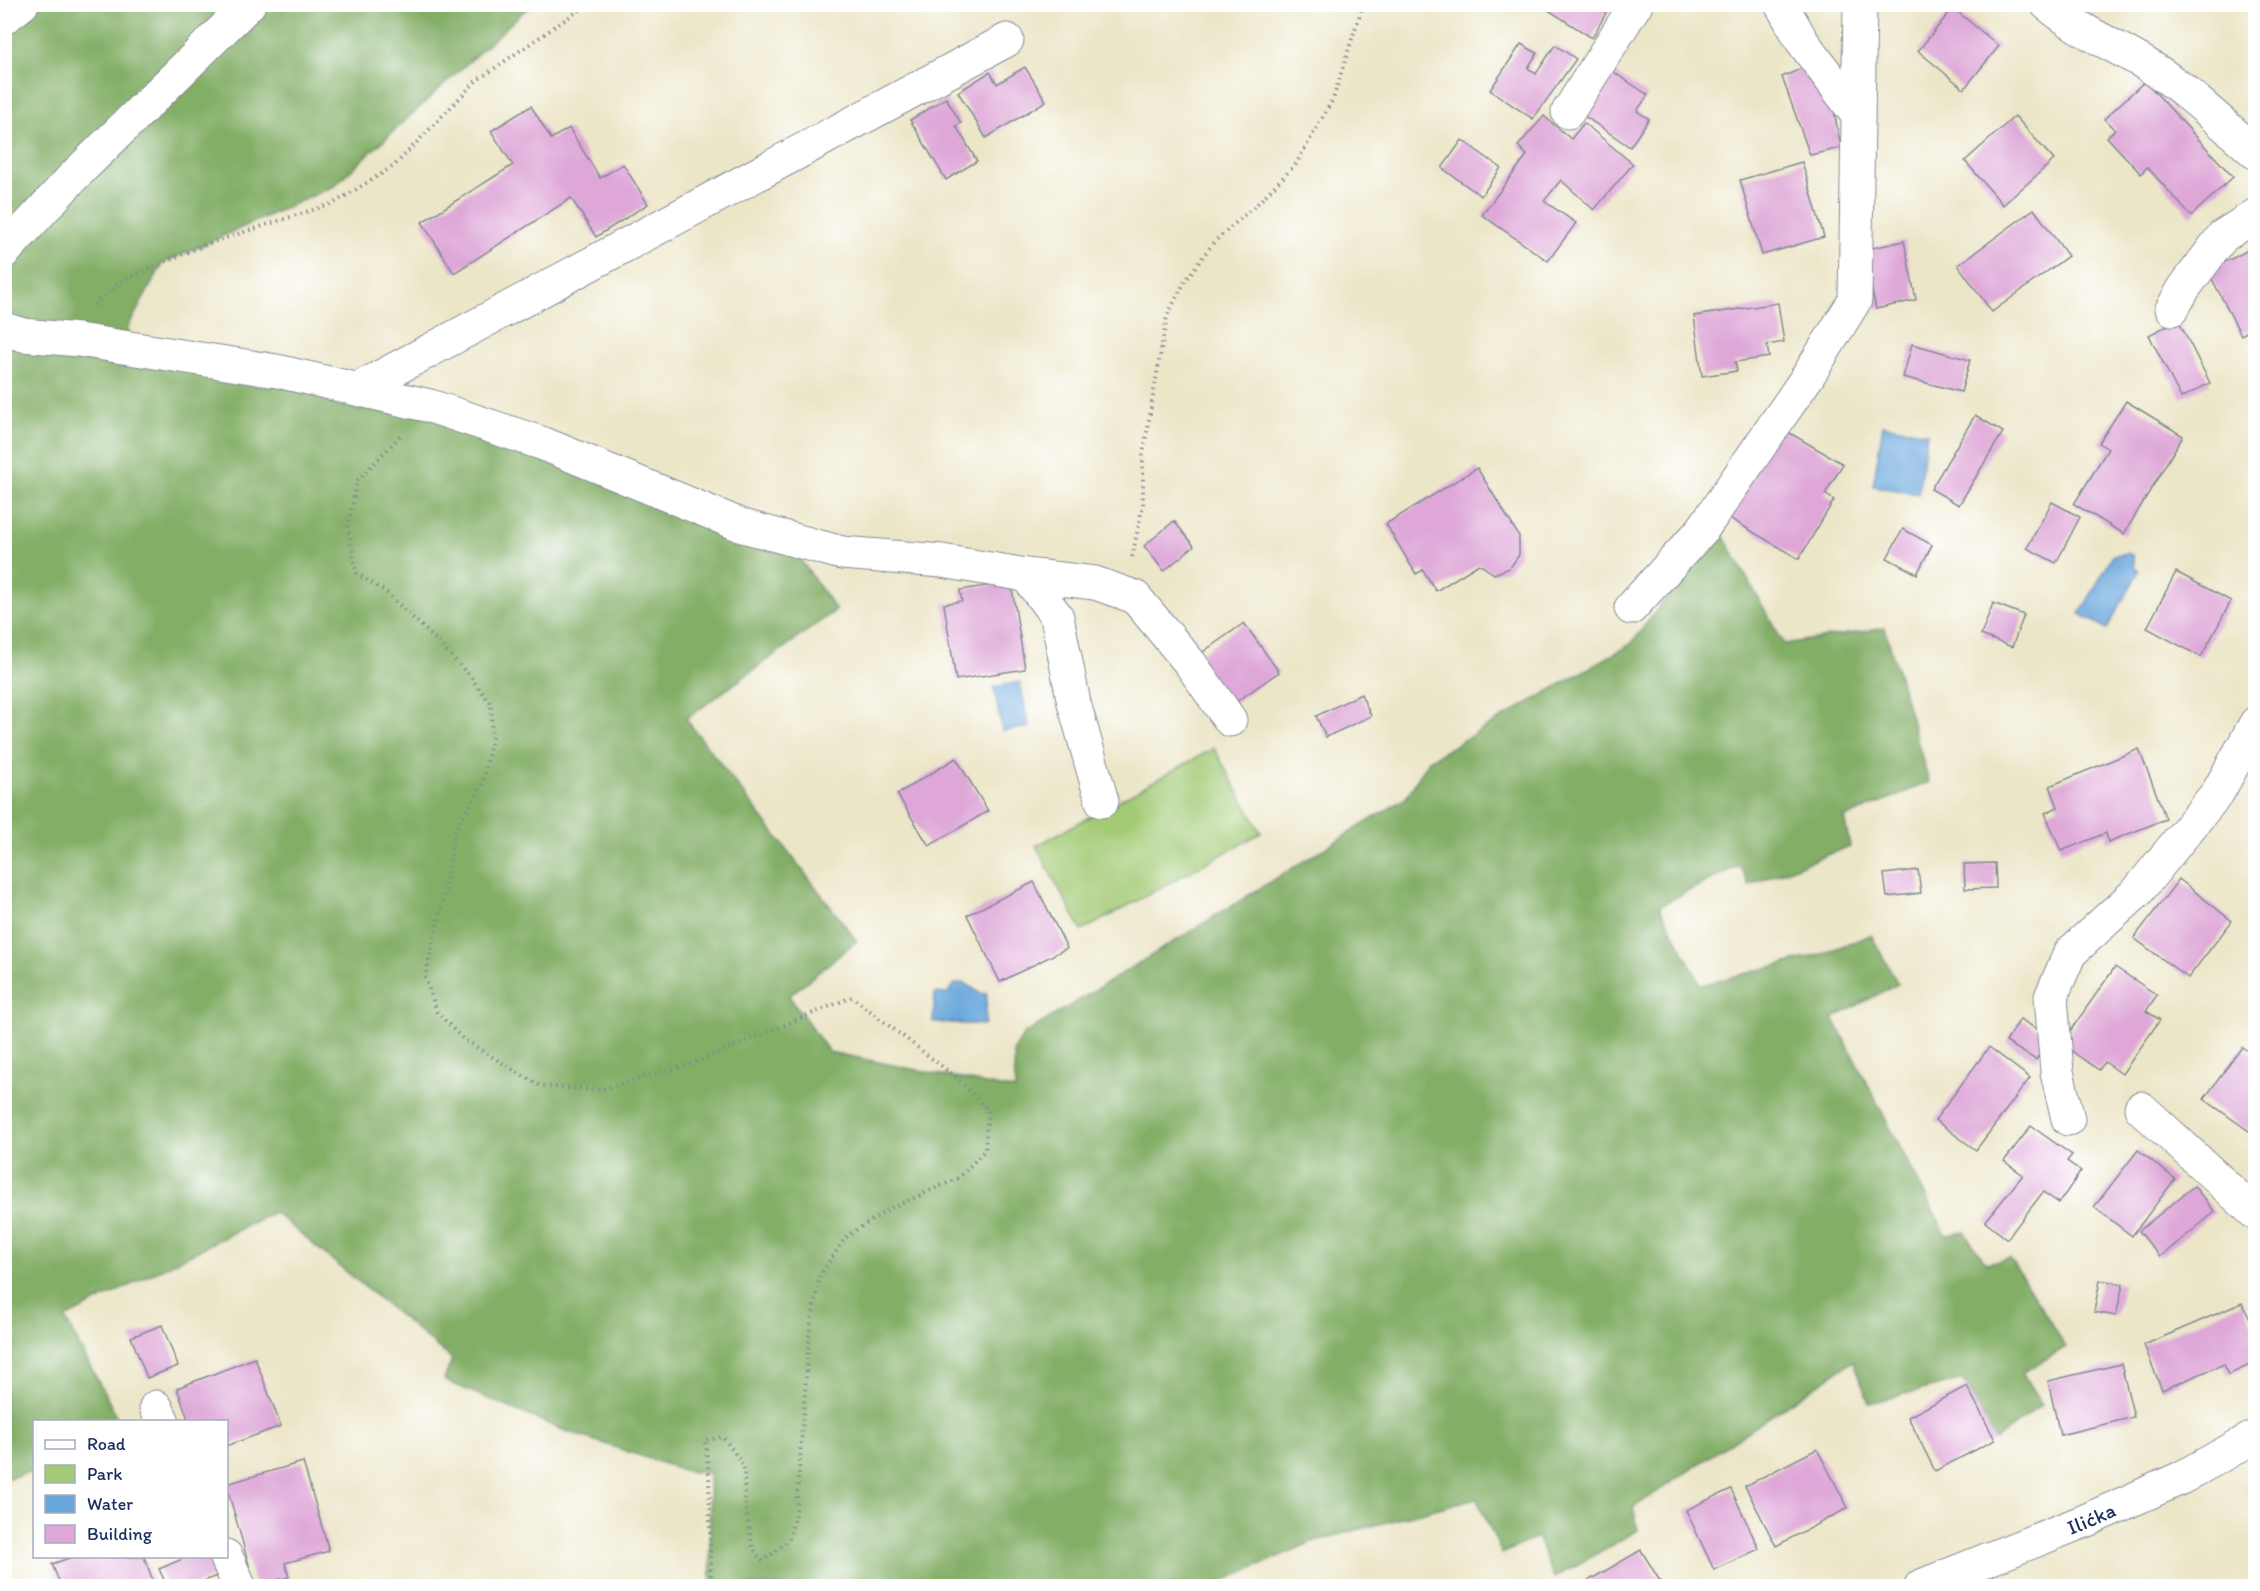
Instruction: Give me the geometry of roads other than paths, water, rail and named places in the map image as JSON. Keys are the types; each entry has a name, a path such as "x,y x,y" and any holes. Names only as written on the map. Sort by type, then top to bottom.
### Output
{"street":[{"path":"4,18 22,4"},
{"path":"4,252 72,177 249,4"},
{"path":"1568,112 1636,4"},
{"path":"1781,4 1802,41 1858,116"},
{"path":"1631,608 1702,530 1808,376 1855,300 1860,4"},
{"path":"2047,4 2073,26 2149,66 2197,101 2256,153"},
{"path":"358,389 1007,40"},
{"path":"2172,309 2184,288 2223,237 2256,215"},
{"path":"4,329 22,335 65,339 277,371 430,406 544,444 743,526 842,553 942,561 1026,575 1095,583 1135,597 1190,663 1230,720"},
{"path":"1026,575 1057,617 1074,703 1102,801"},
{"path":"2068,1119 2057,1072 2051,997 2070,953 2137,892 2210,801 2256,723"},
{"path":"2141,1108 2256,1214"},
{"name":"Ilićka","path":"1922,1587 2087,1521 2181,1478 2256,1436"},
{"path":"227,1558 239,1587"}],"water":[{"path":"1883,425 1927,433 1918,494 1873,486"},
{"path":"2128,553 2133,556 2134,566 2139,571 2107,629 2080,614 2113,555"},
{"path":"1020,682 1029,727 1002,731 994,687"},
{"path":"964,983 980,993 987,994 985,1025 933,1022 935,993 947,994 955,984"}]}
